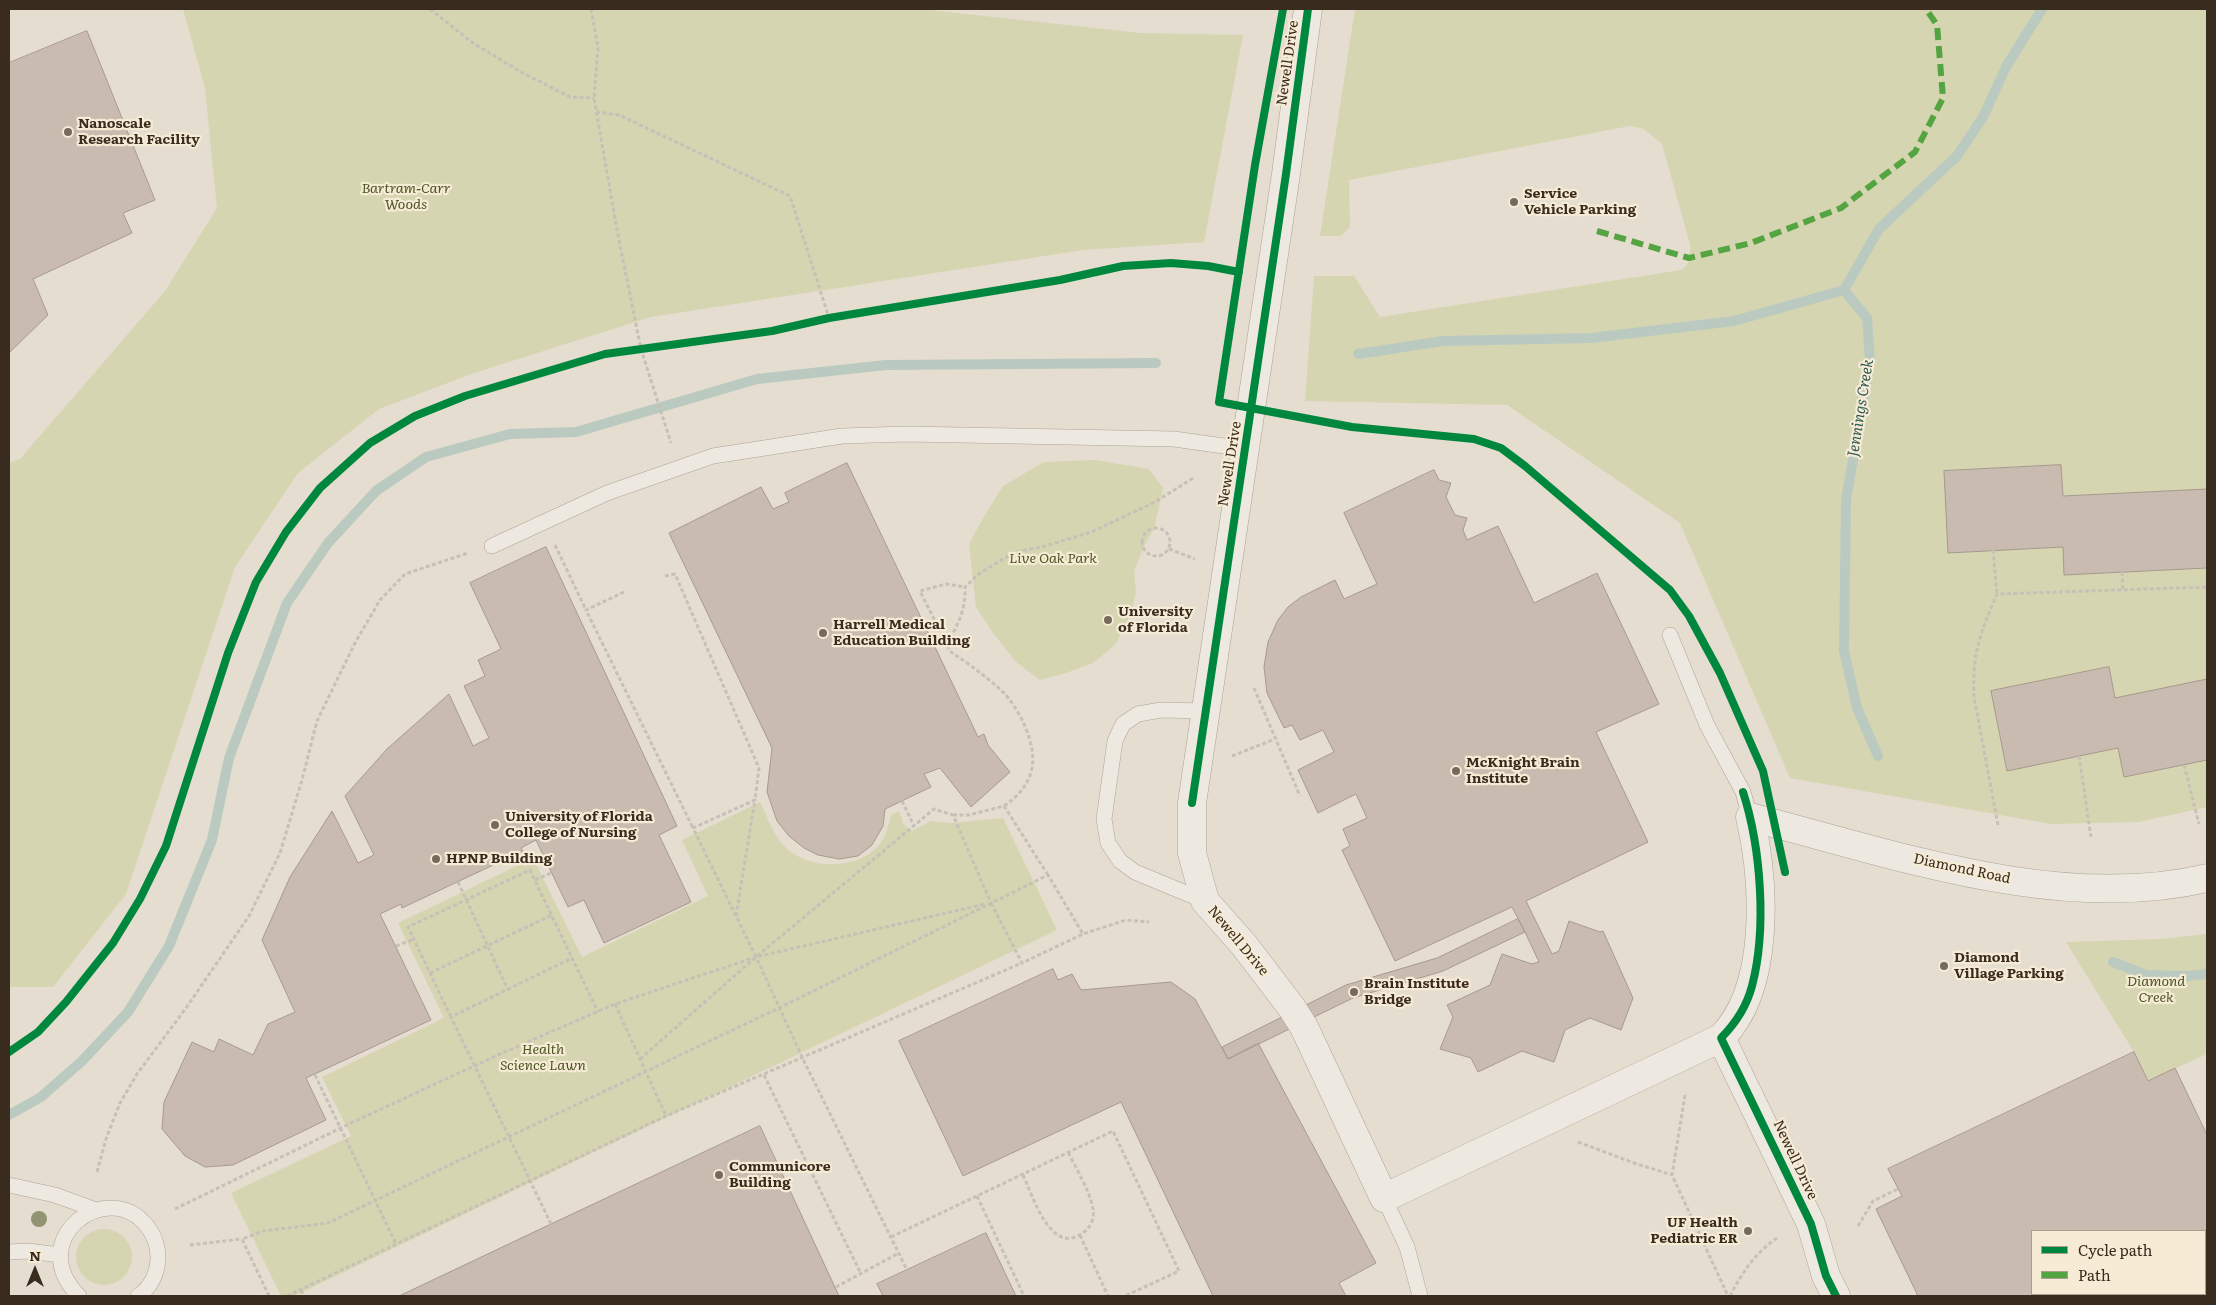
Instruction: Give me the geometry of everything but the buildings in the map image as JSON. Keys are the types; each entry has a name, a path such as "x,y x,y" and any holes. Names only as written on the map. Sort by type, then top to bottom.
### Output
{"street":[{"name":"Newell Drive","path":"1308,9 1286,174 1192,804 1192,853 1205,901 1244,945 1292,1008 1304,1027 1384,1198"},
{"name":"Diamond Road","path":"1750,817 1990,878 2061,886 2127,889 2179,884 2207,878"},
{"path":"1384,1198 1721,1038 1734,1025 1752,987 1758,956 1759,872 1750,817"},
{"name":"Newell Drive","path":"1721,1038 1808,1216 1826,1276 1836,1296"}],"lane":[{"path":"492,546 607,494 713,456 842,436 907,434 1174,440 1245,449"},
{"path":"1670,635 1707,725 1743,792 1750,817"},
{"path":"1205,901 1135,872 1120,861 1108,843 1104,819 1115,741 1123,724 1138,714 1161,710 1206,711"},
{"path":"9,1185 55,1194 96,1210"},
{"path":"1384,1198 1407,1247 1420,1296"},
{"path":"79,1296 69,1286 62,1271 60,1255 63,1240 71,1227 82,1216 96,1210 112,1208 129,1212 142,1220 153,1233 158,1249 158,1266 153,1281 138,1296"},
{"path":"1407,1247 1410,1296"},
{"path":"9,1252 28,1251 60,1255"}],"path":[{"path":"430,9 473,42 522,72 570,96 594,98"},
{"path":"591,9 598,47 594,98 596,112 645,348 673,448"},
{"path":"596,112 620,115 790,196 829,318"},
{"path":"820,321 838,317"},
{"path":"632,350 645,348"},
{"path":"965,587 980,573 1015,552 1042,548 1091,532 1155,502 1195,477"},
{"path":"1154,528 1164,530 1170,539 1169,549 1162,555 1149,555 1141,544 1143,535 1154,528"},
{"path":"553,539 756,957 803,1059 907,1270"},
{"path":"97,1172 106,1139 120,1103 137,1074 186,1008 249,916 280,853 317,721 355,643 380,600 404,574 442,560 492,546"},
{"path":"1169,549 1195,559"},
{"path":"1993,550 1997,594 1974,652 1973,679 1974,697 1998,825"},
{"path":"2122,572 2123,591"},
{"path":"665,576 675,574 759,768 736,916"},
{"path":"640,1059 756,957 934,809 953,815 969,815 1004,806 1018,796 1027,784 1032,770 1033,754 1030,737 1020,715 1004,693 951,652 920,591 946,584 965,587"},
{"path":"946,644 956,630 962,612 966,597 965,587"},
{"path":"1997,594 2207,587"},
{"path":"586,610 624,592"},
{"path":"1254,688 1300,796"},
{"path":"1231,756 1276,739"},
{"path":"2079,756 2092,837"},
{"path":"2184,765 2199,824"},
{"path":"693,828 755,800"},
{"path":"902,801 914,826"},
{"path":"1004,806 1048,874 1083,934"},
{"path":"953,815 991,903 1022,963"},
{"path":"551,1224 408,927 530,870 598,1012"},
{"path":"535,880 551,873"},
{"path":"190,1245 242,1239 263,1231 328,1223 780,1008 1048,874"},
{"path":"458,882 508,990"},
{"path":"175,1209 474,1066 615,1004 756,957 991,903"},
{"path":"430,973 552,915"},
{"path":"287,1296 666,1116 803,1059 1022,963 1083,934 1126,920 1149,922"},
{"path":"396,946 414,938"},
{"path":"451,1017 572,958"},
{"path":"615,1004 666,1116"},
{"path":"315,1075 396,1244"},
{"path":"764,1075 860,1274"},
{"path":"1685,1095 1672,1174 1729,1296"},
{"path":"891,1237 1113,1131 1178,1271 1125,1296"},
{"path":"1571,1138 1592,1148 1672,1174"},
{"path":"1023,1174 1049,1229 1063,1237 1072,1238 1080,1235 1091,1223 1093,1207 1068,1152"},
{"path":"1858,1226 1873,1201 1898,1189"},
{"path":"977,1196 1024,1296"},
{"path":"1080,1235 1108,1296"},
{"path":"1729,1296 1750,1263 1763,1248 1777,1238"},
{"path":"242,1239 269,1296"},
{"path":"836,1287 899,1253"},
{"path":"301,1290 304,1296"}],"green space":[{"name":"Bartram-Carr Woods","path":"183,9 921,9 1140,33 1243,35 1204,242 1083,250 651,317 474,373 379,409 298,473 235,567 126,894 53,987 9,987 9,463 20,459 165,291 217,208 205,88"},
{"path":"1355,9 2207,9 2207,807 2139,822 2051,824 1790,778 1680,523 1507,405 1305,401 1314,276 1354,276 1380,317 1681,270 1688,262 1690,256 1690,244 1662,144 1644,129 1630,126 1349,180 1350,227 1341,236 1320,236"},
{"name":"Live Oak Park","path":"1094,460 1149,469 1163,488 1154,529 1145,544 1134,571 1136,593 1131,614 1115,645 1093,663 1040,680 1016,662 993,633 976,607 969,544 1003,486 1044,462"},
{"name":"Health Science Lawn","path":"760,802 775,833 787,849 797,856 823,864 837,864 863,858 882,841 891,815 899,811 904,825 912,831 931,821 951,823 1003,818 1057,930 294,1296 281,1296 231,1193 351,1136 322,1077 444,1018 398,923 533,858 582,957 708,896 682,840"},
{"name":"Diamond Creek","path":"2207,934 2207,1054 2148,1081 2134,1052 2066,942 2160,939"},
{"path":"98,1229 110,1229 120,1233 128,1241 132,1257 128,1273 120,1281 110,1285 98,1285 88,1281 80,1273 76,1263 76,1251 80,1241 88,1233"}],"waterway":[{"name":"Jennings Creek","path":"1844,290 1879,229 1957,156 1983,117 2006,67 2042,9"},
{"name":"Jennings Creek","path":"1844,290 1867,318 1870,361 1846,500 1844,651 1857,708 1878,756"},
{"path":"1358,354 1443,341 1591,338 1734,321 1844,290"},
{"path":"9,1115 41,1097 82,1061 128,1012 169,946 212,840 229,758 287,603 328,543 376,491 426,457 510,434 576,432 757,379 886,365 1156,363"},
{"path":"2113,962 2146,975 2188,976 2207,974"}],"marked path":[{"path":"1597,231 1689,258 1751,243 1841,208 1915,152 1943,98 1937,25 1926,9"}],"cycle path":[{"path":"1283,9 1255,165 1219,402 1352,427 1474,439 1501,448 1525,466 1670,590 1689,616 1720,673 1763,771 1785,872"},
{"path":"1192,803 1286,174 1308,9"},
{"path":"9,1052 38,1032 66,1002 113,943 140,899 166,846 228,653 256,582 286,532 320,488 370,443 415,416 465,396 605,354 772,331 829,318 1060,280 1123,266 1171,263 1208,266 1239,272"},
{"path":"1743,792 1758,863 1760,914 1757,964 1747,1000 1740,1014 1721,1038 1811,1224 1826,1276 1836,1296"}],"place":[{"name":"Nanoscale Research Facility","path":"68,132"},
{"name":"Service Vehicle Parking","path":"1514,202"},
{"name":"University of Florida","path":"1108,620"},
{"name":"Harrell Medical Education Building","path":"823,633"},
{"name":"McKnight Brain Institute","path":"1456,771"},
{"name":"University of Florida College of Nursing","path":"495,825"},
{"name":"HPNP Building","path":"436,859"},
{"name":"Diamond Village Parking","path":"1944,966"},
{"name":"Brain Institute Bridge","path":"1354,992"},
{"name":"Communicore Building","path":"719,1175"},
{"name":"UF Health Pediatric ER","path":"1748,1231"}]}
